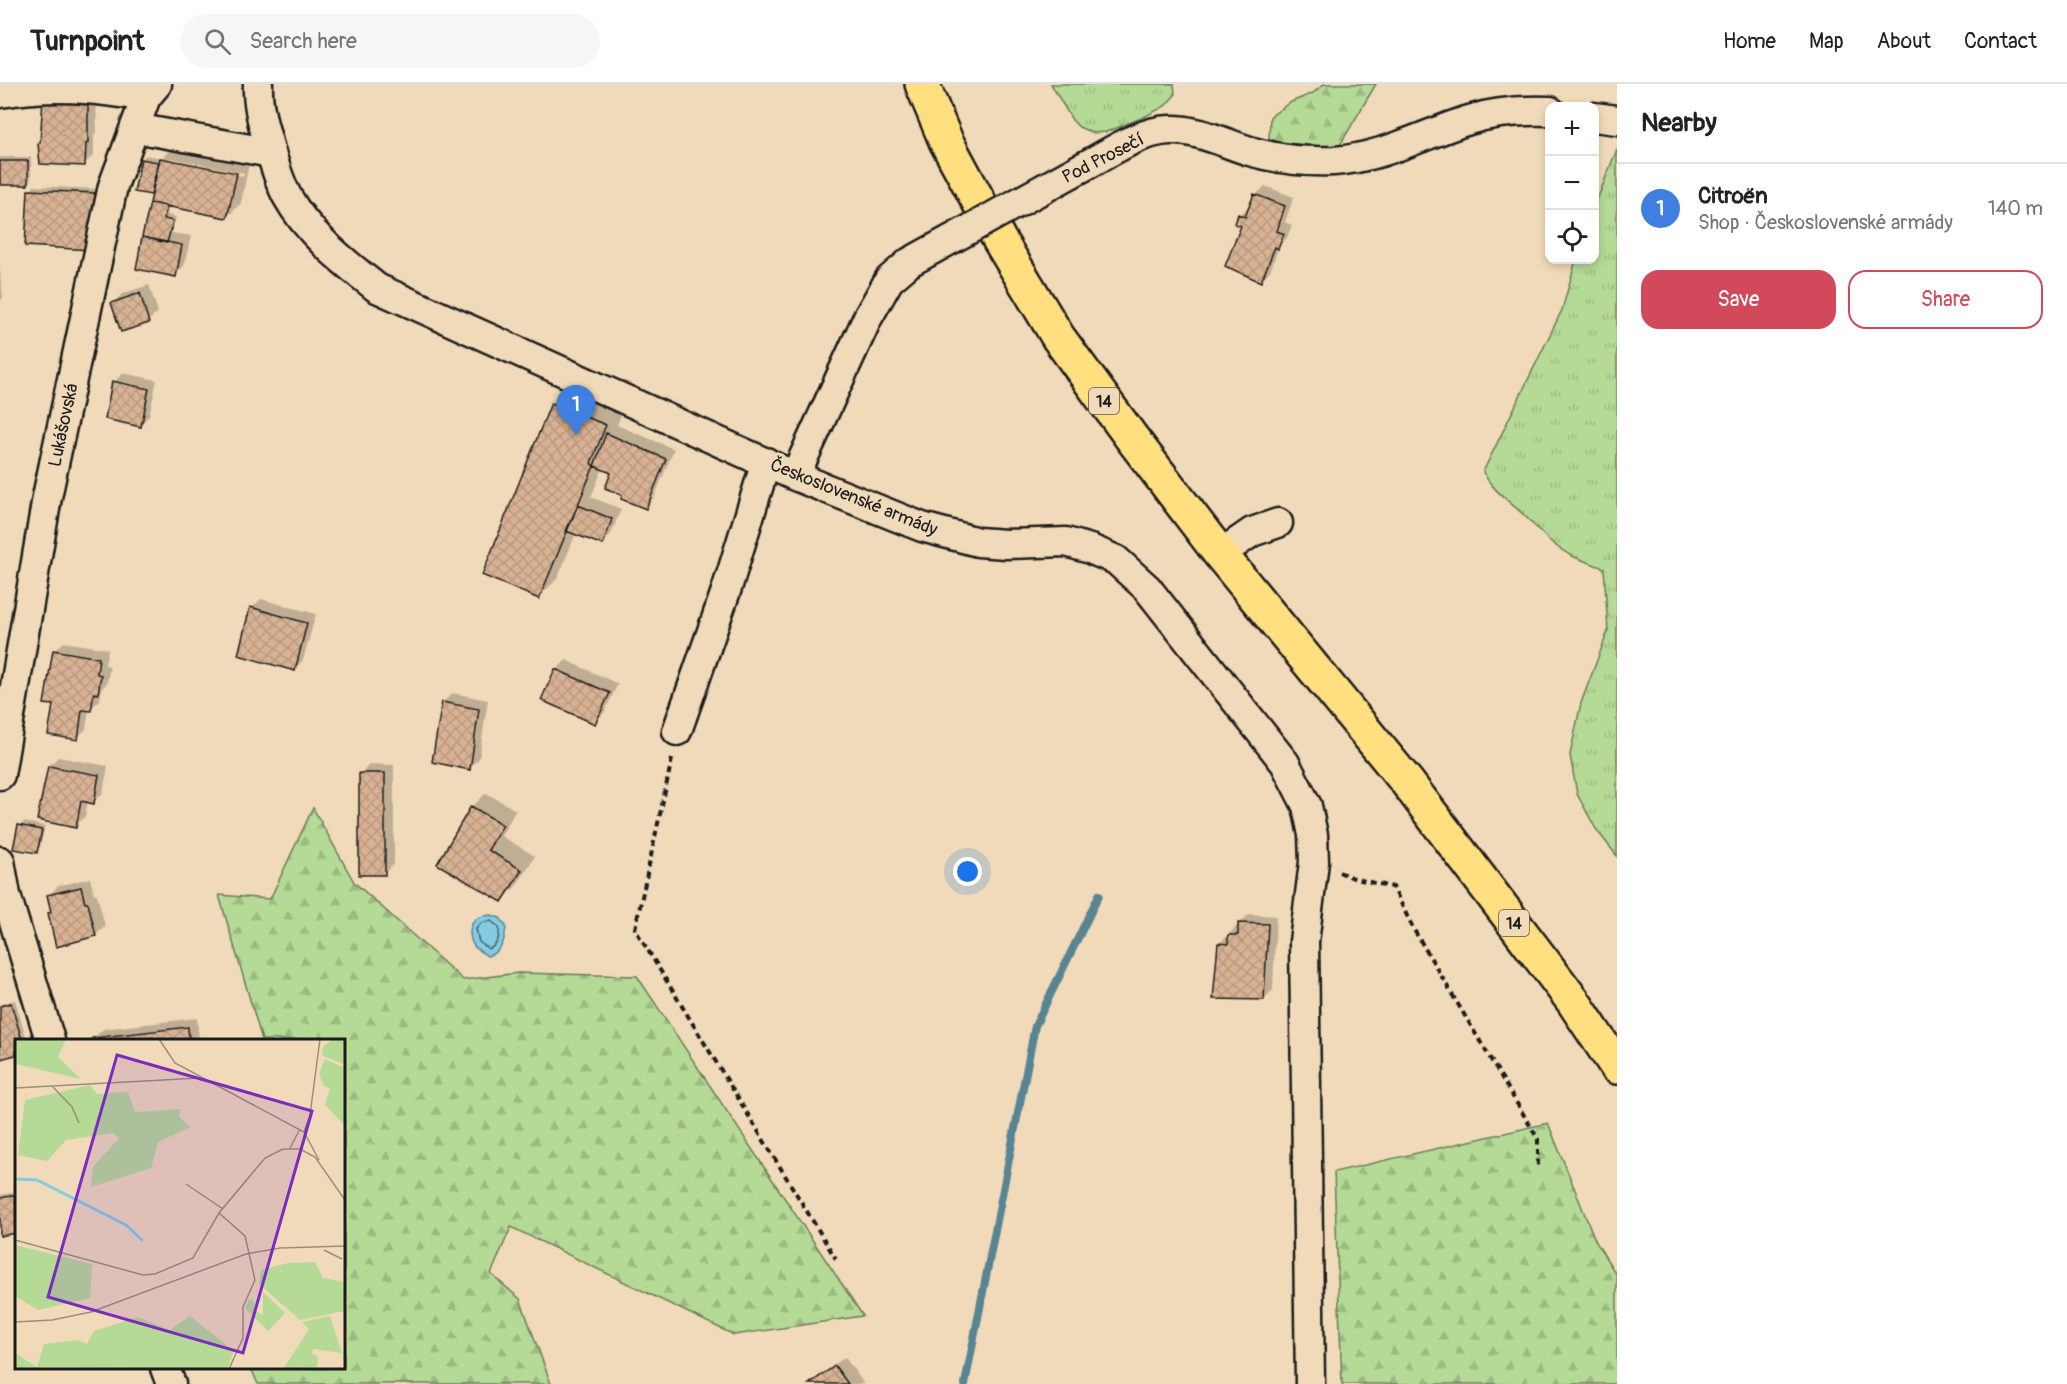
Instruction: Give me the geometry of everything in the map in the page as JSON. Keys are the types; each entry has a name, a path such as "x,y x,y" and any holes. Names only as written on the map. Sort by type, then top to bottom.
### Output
{"main road":[{"name":"14","path":"922,84 946,141 1000,241 1058,337 1220,554 1407,782 1573,1001 1617,1067"}],"street":[{"name":"Československé armády","path":"258,84 262,122 286,195 308,226 334,255 377,288 795,476 922,527 978,542 1006,544 1066,542 1116,560 1147,588 1285,763 1307,806 1313,835 1314,862 1304,942 1310,1384"},
{"path":"0,93 30,87 152,91"},
{"name":"Lukášovská","path":"0,775 45,509 113,186 152,91"},
{"name":"Pod Prosečí","path":"795,476 868,318 890,280 910,262 1143,135 1168,130 1193,131 1255,152 1287,158 1333,161 1372,156 1471,119 1523,110 1545,111"},
{"path":"1599,118 1617,120"},
{"path":"135,128 271,153"},
{"path":"677,731 727,588 766,462"},
{"path":"1220,554 1252,532 1278,523"},
{"path":"0,861 6,895 49,1039"},
{"path":"165,1369 171,1384"}],"path":[{"path":"677,731 635,929 836,1259"},
{"path":"1314,862 1356,879 1392,887 1414,930 1538,1139 1538,1170"}],"green space":[{"path":"1051,84 1174,84 1175,95 1165,106 1144,117 1106,132 1093,133 1079,127 1072,120"},
{"path":"1324,84 1376,84 1340,145 1332,149 1276,142 1269,138 1270,117 1289,103 1313,93"},
{"path":"1617,149 1617,856 1596,829 1577,794 1570,755 1581,703 1608,631 1604,568 1570,555 1557,547 1496,490 1483,472 1562,310 1575,264 1599,264 1599,195"},
{"path":"313,808 354,882 463,980 518,973 637,976 863,1316 734,1335 511,1227 491,1274 520,1299 551,1384 258,1384 251,1369 345,1369 345,1039 262,1039 219,895 270,899"},
{"path":"1548,1123 1596,1242 1617,1276 1617,1384 1342,1384 1334,1172"}],"water":[{"path":"491,915 500,918 506,926 506,931 499,949 487,956 474,946 470,932 472,924 477,919"}],"building":[{"path":"43,99 88,101 88,143 86,144 85,166 40,164 38,144 40,143"},
{"path":"160,158 237,173 227,218 150,203"},
{"path":"141,159 158,162 151,195 134,192"},
{"path":"0,161 28,161 28,185 0,185"},
{"path":"28,190 95,193 90,250 25,246"},
{"path":"1254,194 1285,206 1277,231 1284,234 1278,249 1275,247 1261,282 1225,266 1241,226 1235,224 1238,214 1245,217"},
{"path":"150,203 167,206 164,219 173,221 167,243 142,237"},
{"path":"142,237 182,245 176,277 136,269"},
{"path":"140,293 149,323 121,332 111,303"},
{"path":"112,381 149,389 141,427 105,419"},
{"path":"551,403 606,425 591,463 594,466 539,599 482,575"},
{"path":"606,433 666,459 646,509 621,499 622,495 605,488 611,473 594,466"},
{"path":"578,505 612,519 603,545 566,531"},
{"path":"250,607 307,623 295,671 238,655"},
{"path":"53,650 99,658 97,674 101,675 98,694 94,693 91,711 82,710 78,740 48,735 53,705 44,704"},
{"path":"555,669 610,693 595,724 541,700"},
{"path":"442,702 479,709 470,770 432,762"},
{"path":"48,766 99,775 94,804 81,801 76,828 37,820"},
{"path":"359,773 385,773 385,875 359,875"},
{"path":"471,806 503,825 488,850 522,870 502,902 437,864"},
{"path":"18,825 42,830 37,853 13,849"},
{"path":"81,887 85,903 88,903 96,936 56,947 48,913 51,912 47,895"},
{"path":"1238,923 1268,924 1264,1000 1213,999 1218,943 1228,944 1228,935 1238,935"},
{"path":"11,1003 22,1039 15,1039 15,1055 0,1059 0,1006"},
{"path":"188,1027 189,1039 92,1039"},
{"path":"15,1195 15,1233 0,1236 0,1198"},
{"path":"835,1366 848,1384 809,1384"}],"waterway":[{"path":"965,1384 1035,1026 1099,895"}],"place":[{"name":"Citroën","path":"576,435"}]}
